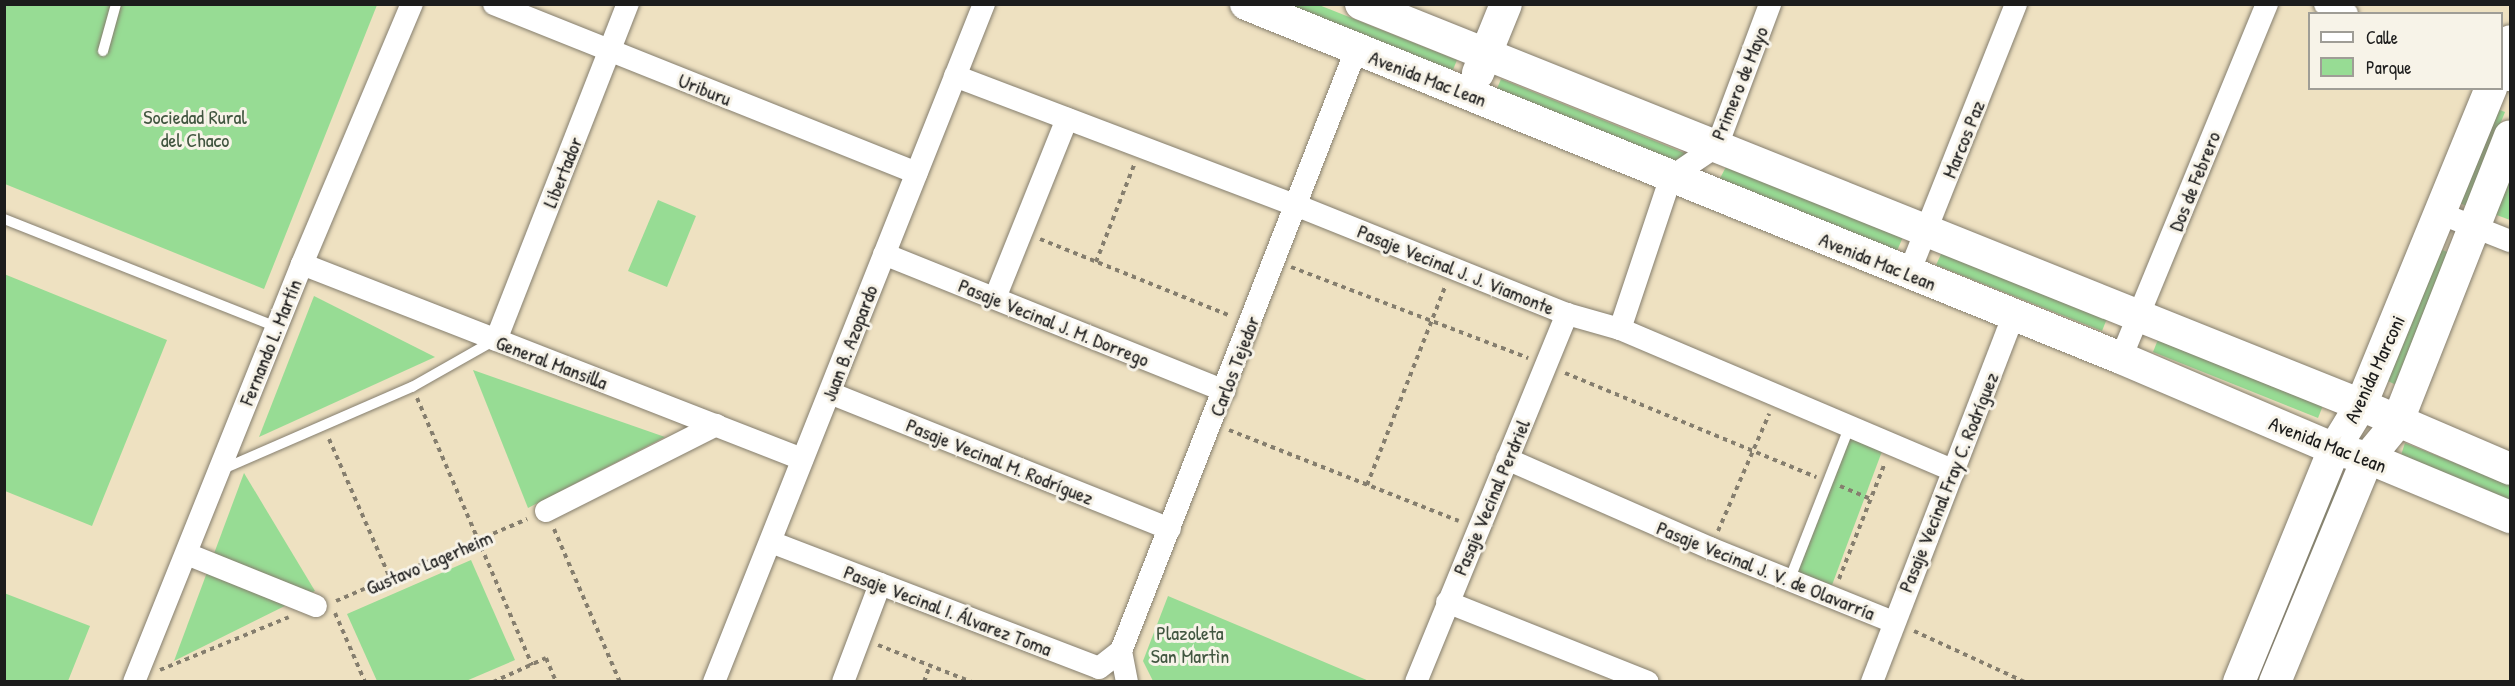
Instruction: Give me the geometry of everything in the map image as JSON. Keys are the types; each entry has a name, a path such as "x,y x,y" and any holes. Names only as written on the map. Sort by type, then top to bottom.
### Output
{"main road":[{"path":"1361,4 2361,405 2397,423 2511,469"},
{"path":"1470,93 1506,4"},
{"name":"Avenida Mac Lean","path":"1252,6 2121,358 2334,449 2368,458 2511,517"},
{"path":"2503,61 2511,41"},
{"name":"Avenida Marconi","path":"2239,681 2334,449 2361,405 2442,214 2491,90"},
{"name":"Avenida Marconi","path":"2275,681 2368,458 2397,423 2511,136"}],"street":[{"name":"Fernando L. Martín","path":"134,681 302,264 412,4"},
{"name":"Uriburu","path":"494,4 916,173"},
{"name":"Libertador","path":"496,340 628,4"},
{"name":"Juan B. Azopardo","path":"714,681 984,4"},
{"name":"Primero de Mayo","path":"1671,177 1716,146 1770,4"},
{"name":"Marcos Paz","path":"1909,273 2016,4"},
{"name":"Dos de Febrero","path":"2121,358 2267,4"},
{"path":"2325,4 2343,12"},
{"name":"Carlos Tejedor","path":"1121,651 1298,206 1356,50"},
{"name":"Pasaje Vecinal J. J. Viamonte","path":"955,76 1298,206 1567,314 1620,329 1776,398 1954,471"},
{"path":"995,298 1066,119"},
{"path":"1620,329 1671,177"},
{"path":"2442,214 2474,229 2511,241"},
{"name":"Pasaje Vecinal J. M. Dorrego","path":"884,254 1224,391"},
{"name":"General Mansilla","path":"302,264 802,459"},
{"name":"Pasaje Vecinal Perdriel","path":"1416,681 1447,602 1548,366 1567,314"},
{"name":"Pasaje Vecinal Fray C. Rodríguez","path":"1872,681 2013,316"},
{"name":"Pasaje Vecinal M. Rodríguez","path":"830,393 1170,529"},
{"path":"546,511 716,425"},
{"name":"Pasaje Vecinal J. V. de Olavarría","path":"1507,459 1710,548 1789,581 1833,595 1893,622"},
{"name":"Pasaje Vecinal I. Álvarez Toma","path":"771,542 1099,668 1121,651"},
{"path":"187,554 323,605"},
{"path":"843,681 880,584"},
{"path":"1447,602 1647,681"},
{"path":"1121,651 1127,681"}],"lane":[{"path":"103,51 116,4"},
{"path":"4,219 277,327"},
{"path":"218,471 412,387 496,340"},
{"path":"1789,581 1850,428"}],"path":[{"path":"1096,262 1141,148"},
{"path":"1022,232 1251,324"},
{"path":"1275,261 1548,366 1870,499"},
{"path":"1367,485 1434,322 1452,267"},
{"path":"412,387 531,665"},
{"path":"1710,548 1776,398"},
{"path":"1212,424 1478,529"},
{"path":"324,426 390,578"},
{"path":"1833,595 1892,446"},
{"path":"546,511 620,681"},
{"name":"Gustavo Lagerheim","path":"134,681 390,578 546,511"},
{"path":"323,605 365,681"},
{"name":"Pasaje Vecinal J. V. de Olavarría","path":"1893,622 2025,681"},
{"path":"860,638 972,681"},
{"path":"493,681 546,658 556,681"},
{"path":"924,681 930,665"}],"green space":[{"name":"Sociedad Rural del Chaco","path":"4,5 377,5 264,289 5,184"},
{"path":"1269,5 1319,5 1457,60 1450,77"},
{"path":"1501,79 1687,154 1681,170 1494,96"},
{"path":"2492,107 2505,112 2467,206 2454,201"},
{"path":"1726,167 1903,237 1896,253 1718,182"},
{"path":"2510,172 2510,220 2494,214"},
{"path":"658,200 696,216 667,287 628,271"},
{"path":"2437,248 2450,253 2396,385 2384,379"},
{"path":"1943,250 2108,316 2102,331 1936,265"},
{"path":"4,274 167,340 92,526 5,491"},
{"path":"314,296 435,357 259,437"},
{"path":"2159,337 2324,403 2318,418 2153,352"},
{"path":"473,370 665,437 528,508"},
{"path":"1849,433 1884,446 1832,585 1797,572"},
{"path":"2405,443 2510,485 2510,504 2400,458"},
{"path":"244,473 315,591 174,661"},
{"path":"2334,476 2346,481 2263,681 2249,682"},
{"path":"471,560 515,660 466,681 377,681 347,614"},
{"path":"4,593 90,626 68,681 5,681"},
{"name":"Plazoleta San Martìn","path":"1168,596 1369,681 1153,681 1143,661"}]}
